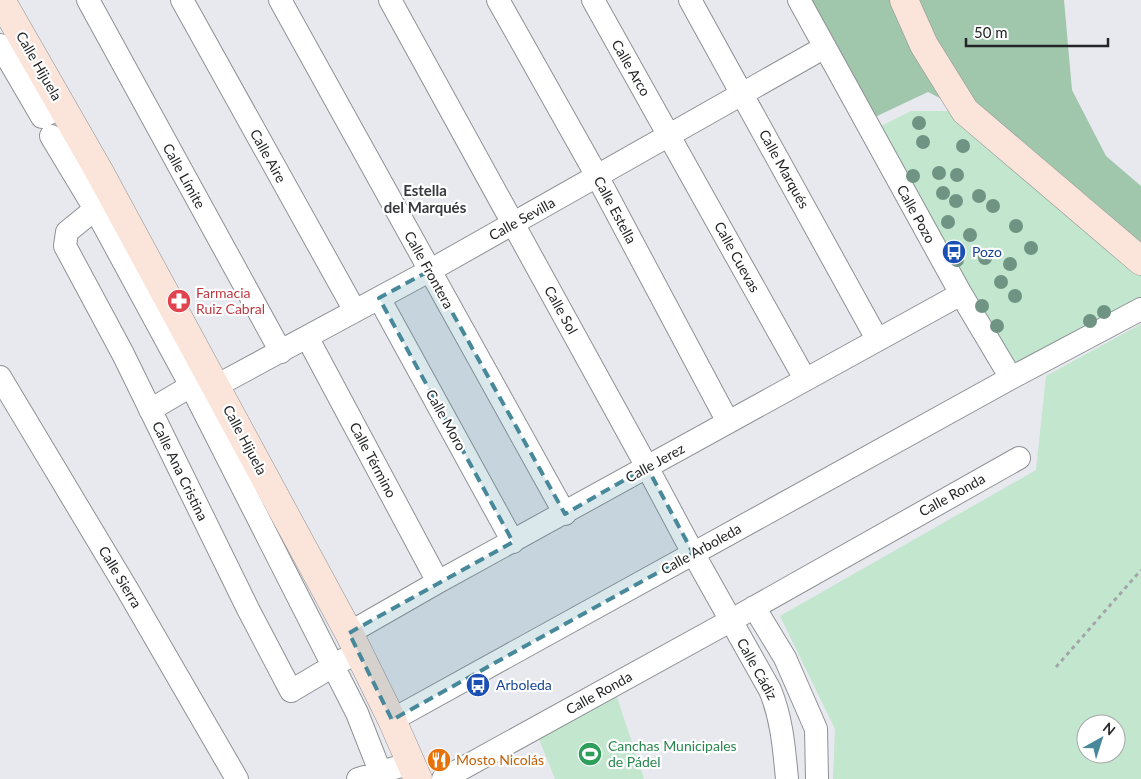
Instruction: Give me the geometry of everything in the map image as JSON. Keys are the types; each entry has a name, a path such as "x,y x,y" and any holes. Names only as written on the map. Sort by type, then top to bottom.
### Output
{"street":[{"name":"Calle Hijuela","path":"1,0 62,106 104,202 204,386 354,642 392,720 414,771"},
{"name":"Calle Límite","path":"88,0 281,352"},
{"name":"Calle Aire","path":"182,0 355,312"},
{"name":"Calle Frontera","path":"280,0 565,514"},
{"name":"Calle Sol","path":"390,0 730,621"},
{"name":"Calle Estella","path":"498,0 597,176 728,422"},
{"name":"Calle Arco","path":"593,0 670,135"},
{"name":"Calle Marqués","path":"690,0 877,339"},
{"name":"Calle Pozo","path":"799,0 961,294 1011,378"},
{"path":"904,0 924,45 965,111 1141,260"},
{"name":"Calle Hijuela","path":"0,45 42,117 62,106"},
{"name":"Calle Sevilla","path":"150,410 281,352 307,338 513,224 824,47"},
{"name":"Calle Cuevas","path":"670,135 805,379"},
{"name":"Calle Hijuela","path":"51,136 104,202"},
{"name":"Calle Ana Cristina","path":"104,202 67,232 65,246 123,354 248,609 291,691 332,667 354,642"},
{"name":"Calle Jerez","path":"354,642 438,582 565,514 961,294"},
{"name":"Calle Moro","path":"379,298 513,542"},
{"name":"Calle Arboleda","path":"392,720 1011,378 1141,309"},
{"name":"Calle Término","path":"307,338 438,582"},
{"name":"Calle Sierra","path":"0,376 122,580 237,779"},
{"name":"Calle Hijuela","path":"204,386 332,667 357,713 382,776"},
{"name":"Calle Ronda","path":"443,779 479,770 754,607 1019,458"},
{"path":"754,607 785,658 816,729 817,779"},
{"name":"Calle Cádiz","path":"730,621 770,690 778,708 783,732 787,779"},
{"path":"358,779 414,771"}],"path":[{"path":"1056,668 1141,570"}],"highlighted area":[{"path":"429,271 565,514 647,467 693,553 392,720 349,633 513,542 379,298"}],"green space":[{"path":"810,0 1064,0 1072,90 1106,156 1141,186 1141,256 965,111 928,92 875,117"},
{"path":"911,111 965,111 1141,261 1141,309 1011,378 871,131"},
{"path":"1141,324 1141,779 833,779 835,729 780,616 1036,470 1046,376"},
{"name":"Canchas Municipales de Pádel","path":"613,685 644,779 555,779 535,729"}],"place":[{"name":"Pozo","path":"954,252"},
{"name":"Farmacia Ruiz Cabral","path":"179,301"},
{"name":"Arboleda","path":"478,685"},
{"name":"Canchas Municipales de Pádel","path":"590,754"},
{"name":"Mosto Nicolás","path":"439,760"}],"district":[{"name":"Estella del Marqués","path":"425,200"}]}
